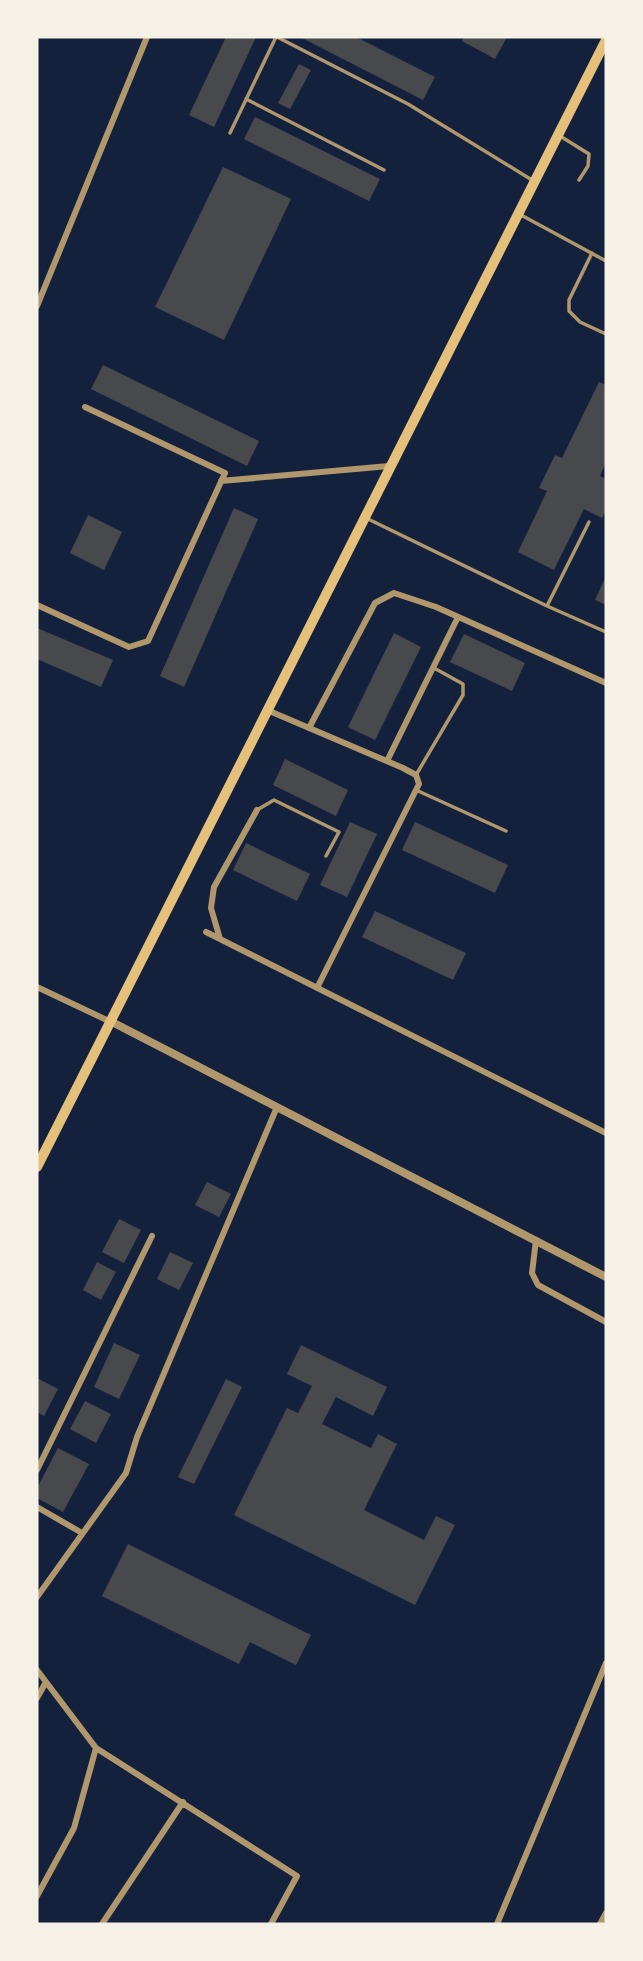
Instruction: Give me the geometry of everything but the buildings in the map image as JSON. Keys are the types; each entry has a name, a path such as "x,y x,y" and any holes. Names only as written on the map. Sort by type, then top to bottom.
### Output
{"main road":[{"path":"37,1167 389,466 605,44"}],"street":[{"path":"37,306 147,37"},
{"path":"37,605 130,647 148,641 225,473 85,407"},
{"path":"221,481 389,466"},
{"path":"309,728 374,603 394,593 458,617 606,683"},
{"path":"387,761 458,617"},
{"path":"267,710 416,775 419,784 317,988"},
{"path":"220,939 211,908 214,887 257,810"},
{"path":"206,932 606,1133"},
{"path":"37,987 112,1022 606,1277"},
{"path":"37,1597 126,1473 137,1437 277,1107"},
{"path":"37,1470 152,1236"},
{"path":"536,1240 532,1273 538,1285 606,1322"},
{"path":"37,1507 82,1533"},
{"path":"497,1924 606,1663"},
{"path":"37,1670 96,1748 297,1876 271,1924"},
{"path":"37,1698 46,1682"},
{"path":"37,1896 74,1828 96,1748"},
{"path":"103,1924 183,1802"},
{"path":"600,1924 606,1913"}],"lane":[{"path":"230,133 276,37 408,104 534,181"},
{"path":"246,99 384,170"},
{"path":"558,135 589,154 588,166 579,180"},
{"path":"519,214 606,261"},
{"path":"592,253 569,300 569,311 580,322 606,334"},
{"path":"364,517 606,632"},
{"path":"547,606 589,522"},
{"path":"416,775 463,695 463,684 434,668"},
{"path":"416,790 506,831"},
{"path":"257,810 274,800 339,832 326,856"}]}
